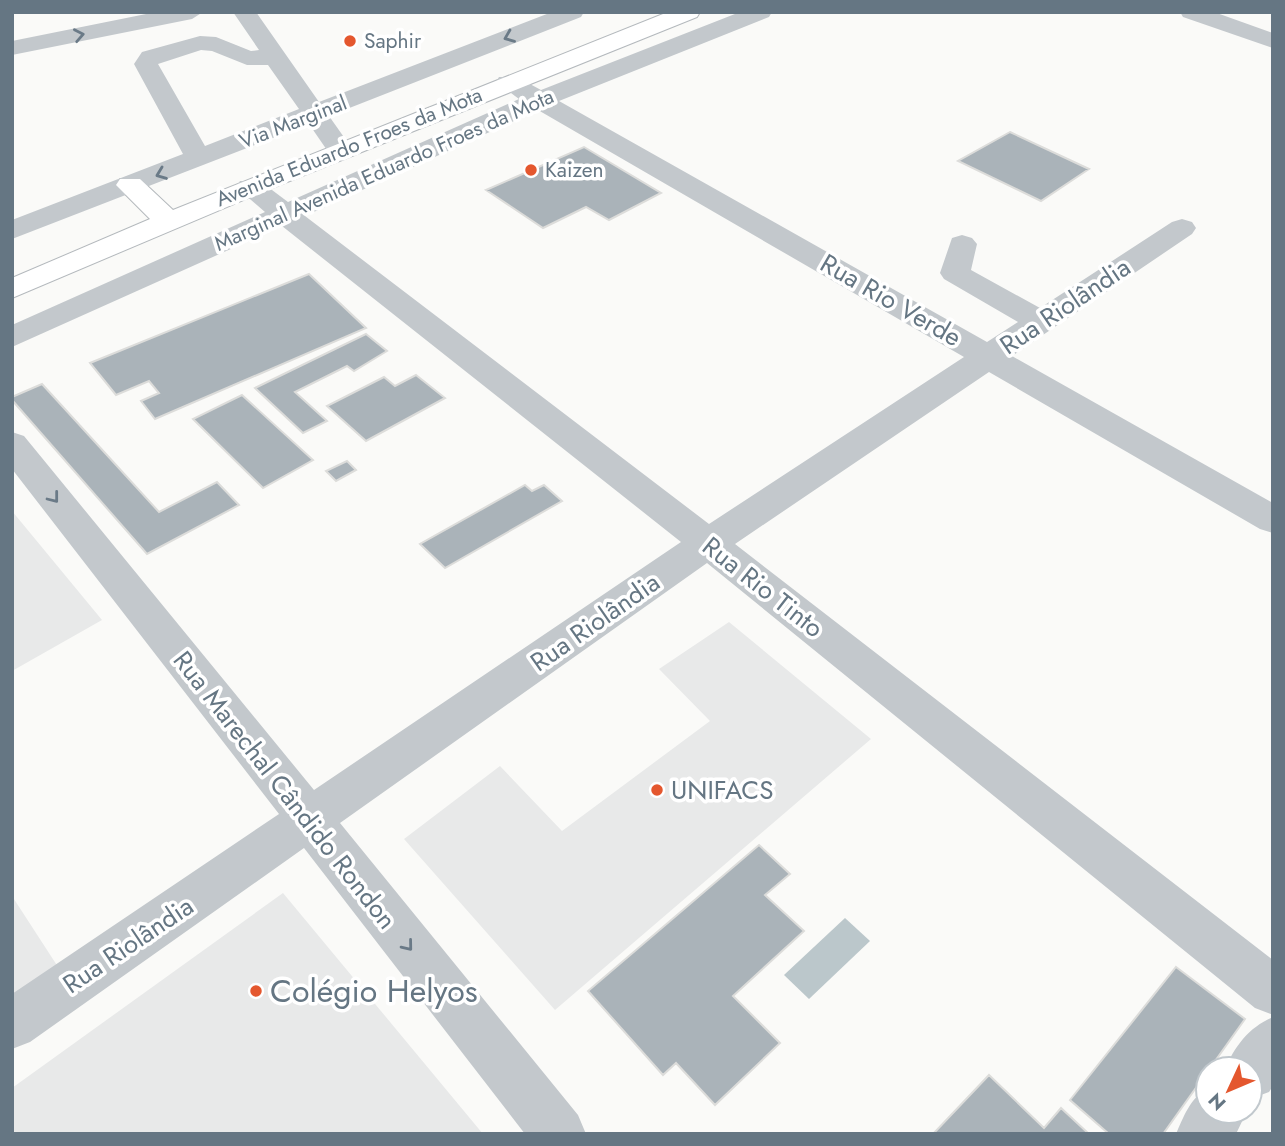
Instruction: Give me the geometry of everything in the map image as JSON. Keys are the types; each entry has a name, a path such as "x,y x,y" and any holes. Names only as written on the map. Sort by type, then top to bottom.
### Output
{"highway":[{"name":"Avenida Eduardo Froes da Mota","path":"12,289 340,150 689,12"},
{"path":"130,185 169,222"}],"street":[{"path":"12,29 95,12"},
{"path":"12,48 192,12"},
{"path":"244,12 340,150"},
{"name":"Marginal Avenida Eduardo Froes da Mota","path":"12,337 538,100 761,12"},
{"path":"1191,12 1273,41"},
{"name":"Via Marginal","path":"14,222 130,185 199,159 555,15"},
{"path":"199,159 146,64 151,57 200,43 216,44 247,58 276,57"},
{"name":"Rua Rio Verde","path":"508,82 1273,520"},
{"name":"Rua Rio Tinto","path":"250,187 708,543 1273,991"},
{"name":"Rua Riolândia","path":"12,1024 708,543 1182,228"},
{"path":"962,244 955,273 1041,322"},
{"name":"Rua Marechal Cândido Rondon","path":"12,444 559,1134"}],"shaded area":[{"path":"12,511 102,620 12,671"},
{"path":"729,622 871,739 555,1010 404,839 500,766 562,831 710,721 659,669"},
{"name":"Colégio Helyos","path":"283,893 483,1134 12,1134 12,1088"},
{"path":"12,896 60,970 12,1003"},
{"path":"845,918 870,941 809,999 784,975"}],"building":[{"path":"1010,132 1089,169 1041,201 958,161"},
{"path":"584,147 661,193 609,220 586,207 543,228 486,190"},
{"path":"309,274 366,328 155,419 141,401 159,393 149,381 116,395 90,363"},
{"path":"366,334 387,351 354,371 347,366 295,392 327,421 303,433 255,388"},
{"path":"416,375 445,398 366,441 327,406 384,377 395,386"},
{"path":"42,384 159,512 217,482 239,505 147,554 12,400 12,397"},
{"path":"242,395 313,460 263,488 193,419"},
{"path":"347,461 356,470 336,481 326,471"},
{"path":"525,485 532,491 544,485 562,501 445,568 420,544"},
{"path":"759,845 790,874 765,895 804,931 733,996 780,1043 715,1105 676,1063 663,1075 588,991"},
{"path":"1176,967 1245,1019 1219,1055 1194,1055 1194,1091 1163,1134 1109,1134 1070,1100"},
{"path":"989,1075 1044,1128 1061,1108 1089,1134 933,1134"}],"place":[{"name":"Saphir","path":"350,41"},
{"name":"Kaizen","path":"531,170"},
{"name":"UNIFACS","path":"657,790"},
{"name":"Colégio Helyos","path":"256,991"}]}
